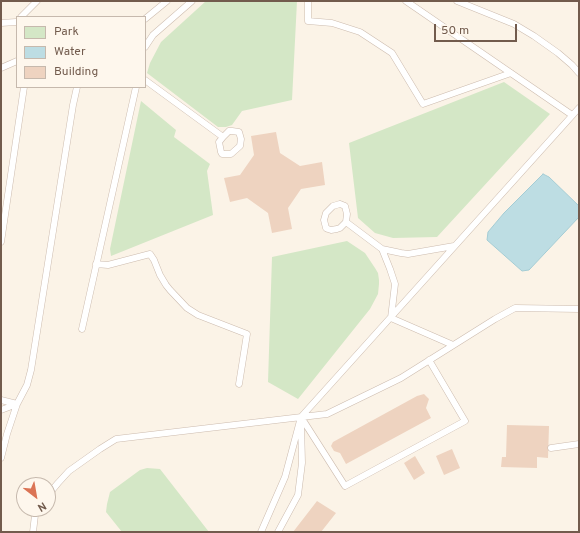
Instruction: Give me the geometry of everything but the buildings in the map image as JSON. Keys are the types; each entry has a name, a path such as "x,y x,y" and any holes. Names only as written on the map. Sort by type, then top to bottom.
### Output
{"lane":[{"path":"22,16 37,1"},
{"path":"146,18 167,1"},
{"path":"146,46 153,35 192,1"},
{"path":"308,1 308,21 332,23 360,32 392,53 423,104 511,73"},
{"path":"406,1 572,115"},
{"path":"457,1 514,24 558,53 572,64 579,73"},
{"path":"1,22 16,22"},
{"path":"1,68 16,61"},
{"path":"146,81 223,137"},
{"path":"1,242 24,88"},
{"path":"1,458 7,434 32,370 77,88"},
{"path":"82,328 136,88"},
{"path":"261,532 285,477 301,417 579,108"},
{"path":"340,204 345,206 347,214 346,222 340,228 331,230 326,228 324,218 329,209 340,204"},
{"path":"346,222 382,249 401,254 454,246"},
{"path":"382,249 395,284 391,318"},
{"path":"96,264 108,265 150,254 166,285 187,308 198,315 247,334 239,384"},
{"path":"56,485 69,471 116,439 327,414 401,378 515,308 579,309"},
{"path":"391,318 454,345"},
{"path":"301,417 345,486 465,421 429,360"},
{"path":"1,400 18,404"},
{"path":"1,410 18,404"},
{"path":"278,532 298,495 302,463 301,417"},
{"path":"551,448 579,444"},
{"path":"33,532 36,517"}],"green space":[{"path":"206,1 297,1 292,100 242,111 232,125 218,127 147,73 150,63 161,42"},
{"path":"504,82 550,114 437,237 393,238 375,233 358,218 349,143"},
{"path":"141,101 176,130 174,137 210,164 207,171 213,215 111,256 110,249"},
{"path":"347,241 365,253 378,273 378,294 370,309 298,399 268,382 272,257"},
{"path":"147,468 160,469 209,532 122,532 106,512 110,492 140,470"}],"water":[{"path":"543,174 549,177 579,206 579,217 529,270 522,271 487,240 488,232 504,213"}]}
